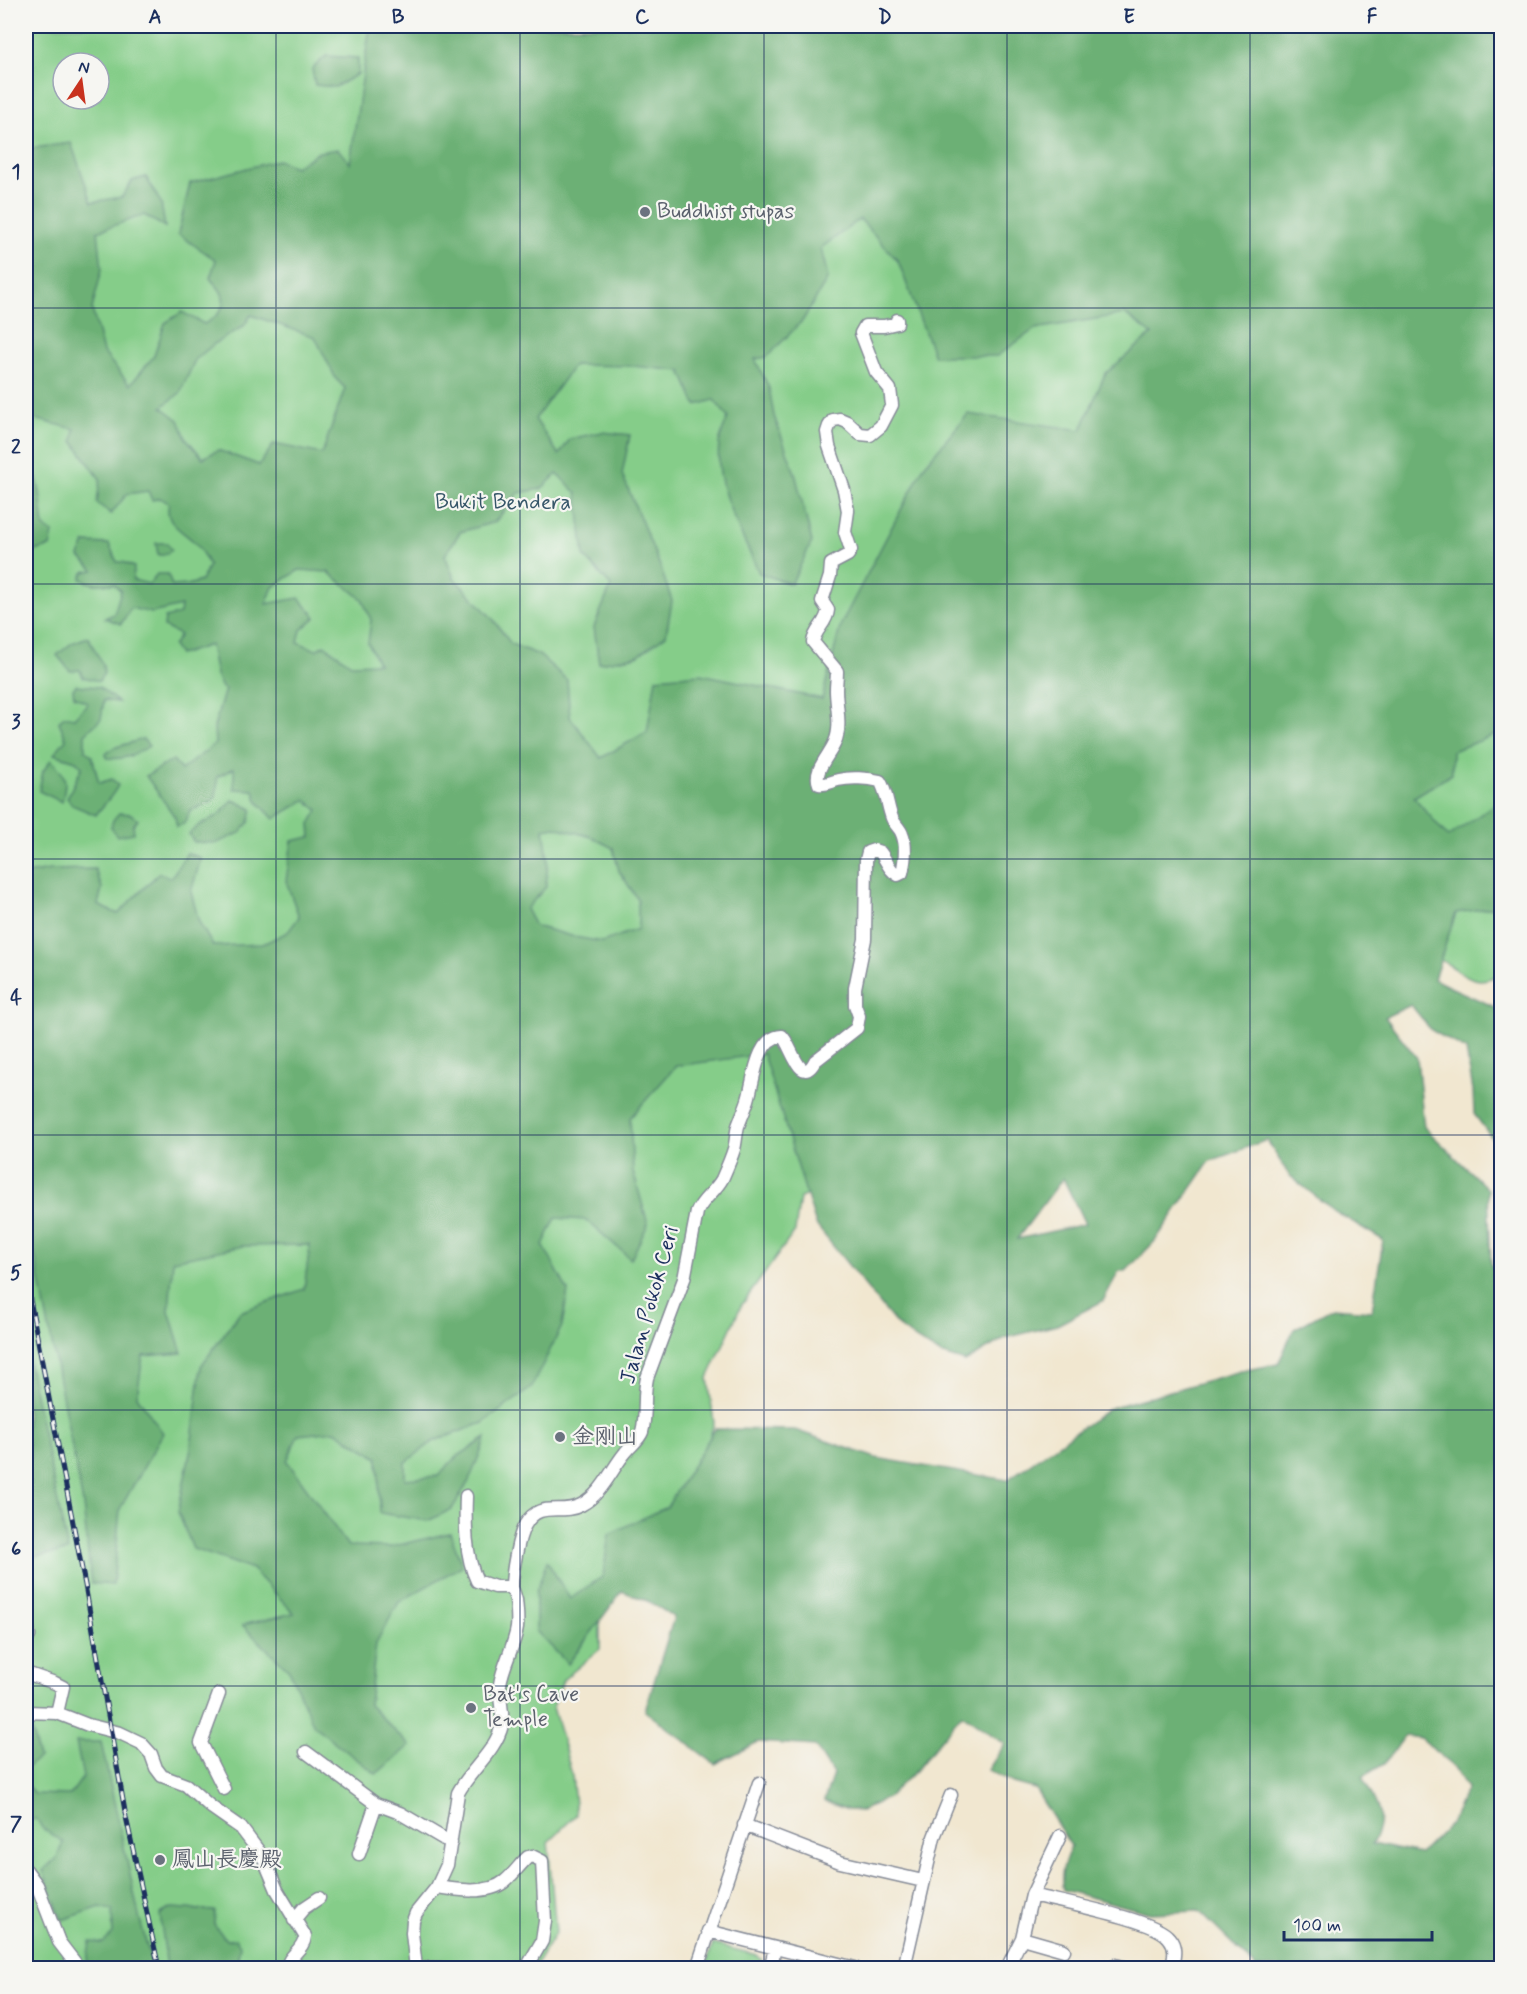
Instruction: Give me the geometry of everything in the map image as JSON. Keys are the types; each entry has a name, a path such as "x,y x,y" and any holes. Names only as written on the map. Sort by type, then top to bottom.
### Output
{"street":[{"name":"Jalan Pokok Ceri","path":"416,1968 413,1921 416,1913 436,1887 447,1865 458,1793 493,1744 501,1726 503,1713 500,1686 517,1627 516,1601 512,1587 523,1527 530,1516 540,1510 568,1509 582,1505 598,1491 625,1453 641,1436 645,1419 644,1392 647,1378 684,1279 695,1218 699,1206 715,1190 722,1179 734,1148 761,1052 774,1036 782,1035 787,1040 798,1065 803,1070 807,1070 857,1028 859,1022 855,1005 855,988 866,939 866,860 868,852 874,850 880,852 889,867 898,875 902,873 905,861 905,844 902,832 892,818 888,799 880,781 872,779 839,780 827,785 819,784 817,780 817,773 836,741 837,671 813,642 814,634 828,616 828,610 822,601 830,576 831,564 848,555 851,546 845,532 848,511 844,490 828,446 827,432 833,420 840,419 860,434 870,435 886,418 892,405 890,389 876,372 861,333 865,326 884,326 897,323 897,320"},
{"path":"466,1496 465,1521 473,1572 477,1581 495,1587 512,1587"},
{"path":"26,1638 29,1636 27,1622"},
{"path":"26,1673 63,1688 57,1713"},
{"path":"219,1694 201,1743 224,1790"},
{"path":"26,1712 57,1713 98,1728 120,1733 141,1743 151,1754 162,1776 186,1785 211,1807 241,1828 263,1857 277,1890 305,1936 303,1945 289,1960 287,1968"},
{"path":"306,1752 376,1804 400,1813 451,1843"},
{"path":"697,1968 759,1783"},
{"path":"904,1968 923,1881 939,1823 951,1795"},
{"path":"359,1854 376,1804"},
{"path":"744,1825 840,1862 923,1881"},
{"path":"1007,1968 1022,1938 1032,1895 1060,1836"},
{"path":"436,1887 466,1892 496,1886 504,1883 528,1857 532,1856 542,1861 544,1921 542,1941 529,1968"},
{"path":"26,1870 37,1885 59,1942 79,1968"},
{"path":"1032,1895 1131,1919 1159,1930 1170,1939 1175,1950 1172,1968"},
{"path":"294,1920 304,1908 319,1898"},
{"path":"708,1931 855,1968"},
{"path":"1022,1938 1064,1950"},
{"path":"770,1968 775,1949"},
{"path":"1115,1965 1129,1968"},
{"path":"427,1968 442,1968"}],"green space":[{"name":"Bukit Bendera","path":"26,26 1501,26 1501,973 1492,978 1477,980 1421,952 800,1198 795,1231 741,1306 708,1378 714,1423 668,1581 615,1589 600,1616 600,1649 563,1680 553,1707 572,1775 576,1815 548,1842 556,1932 534,1968 26,1968"},
{"name":"Bukit Bendera","path":"370,26 1501,26 1501,733 1452,751 1452,774 1414,797 1448,837 1501,800 1501,906 1456,913 1434,979 1501,1010 1501,1150 1474,1114 1473,1090 1466,1050 1431,1030 1411,1005 1385,1017 1417,1058 1424,1127 1488,1189 1491,1266 1501,1270 1501,1968 1432,1968 1431,1966 1255,1968 1199,1911 1150,1913 1063,1890 1062,1873 1071,1846 1035,1789 1013,1783 988,1770 1005,1744 962,1714 917,1769 887,1798 861,1811 848,1810 824,1801 833,1774 815,1746 758,1742 715,1764 645,1711 674,1617 650,1602 622,1591 568,1664 536,1631 536,1592 547,1561 570,1599 603,1576 609,1534 667,1507 715,1429 795,1430 876,1458 1007,1480 1110,1408 1241,1371 1278,1364 1294,1329 1332,1308 1372,1311 1383,1240 1334,1211 1289,1175 1267,1140 1210,1161 1155,1241 1126,1271 1119,1271 1103,1301 1057,1325 1005,1338 965,1362 940,1354 897,1325 816,1225 763,1054 676,1066 630,1118 633,1171 648,1224 631,1259 586,1220 556,1218 543,1245 568,1291 562,1326 531,1388 483,1423 434,1441 405,1463 405,1479 438,1476 455,1458 486,1438 469,1481 452,1509 428,1521 380,1513 378,1458 335,1431 298,1435 287,1461 348,1546 390,1547 450,1533 462,1566 399,1602 376,1643 369,1705 410,1746 376,1774 314,1726 289,1670 242,1625 294,1613 252,1569 193,1549 178,1512 191,1448 201,1366 240,1312 304,1289 310,1245 243,1246 173,1260 169,1311 182,1353 143,1356 137,1396 163,1433 120,1509 113,1585 91,1583 83,1504 26,1209 26,874 50,870 95,869 102,888 98,905 118,914 159,873 171,878 187,853 201,858 191,892 199,922 213,946 263,944 288,932 299,917 286,881 292,841 311,837 310,824 318,810 305,800 274,819 257,801 254,790 234,789 234,768 217,777 215,797 209,803 190,811 185,823 177,827 175,817 146,776 173,760 181,770 215,744 214,727 225,689 222,688 216,675 210,645 179,655 173,646 180,635 164,627 165,618 180,614 181,606 152,613 131,608 121,624 105,618 114,614 121,591 114,584 93,584 81,579 84,572 93,570 79,556 85,543 109,544 117,562 134,567 133,580 149,584 157,574 168,574 172,586 201,581 209,565 196,544 172,522 168,511 169,503 160,498 152,500 148,491 127,494 111,514 97,503 100,479 73,441 75,429 26,417 26,149 71,143 92,202 122,197 132,181 146,177 161,203 165,227 144,215 98,231 102,269 92,309 103,352 130,385 154,356 165,323 182,312 204,324 216,316 222,308 221,292 210,278 216,260 178,234 190,183 278,160 295,167 319,152 338,149 350,163","holes":["860,219 898,261 934,356 997,356 1035,329 1125,314 1152,334 1105,374 1081,430 968,414 924,466 841,624 822,699 701,674 656,678 647,732 601,758 570,717 567,680 539,655 511,644 493,619 454,578 445,555 460,532 495,522 518,493 541,489 557,474 577,493 584,556 611,586 594,627 599,663 637,656 666,635 672,601 622,474 630,435 602,432 570,439 559,455 535,419 574,365 633,366 681,371 696,405 714,400 728,417 720,441 719,461 721,478 731,510 759,573 791,584 812,542 795,473 774,416 769,388 755,359 767,357 803,320 828,278 821,248","251,315 315,337 336,379 345,388 322,454 274,444 259,465 218,450 203,458 186,438 179,420 162,407 180,393 195,360 214,344 244,326","299,570 328,572 362,599 371,620 368,643 378,663 351,664 324,645 316,650 298,642 301,630 316,617 299,598 266,604 273,587","555,827 592,837 613,848 619,871 638,900 638,929 602,942 535,926 526,909 546,887 548,859 544,829","1063,1178 1085,1224 1017,1239","1405,1736 1420,1738 1454,1767 1467,1788 1450,1824 1420,1854 1372,1844 1377,1834 1380,1817 1376,1802 1362,1777 1384,1764"]},
{"path":"326,56 358,58 358,74 335,87 315,85 312,69"},
{"path":"26,470 36,476 44,527 53,533 50,547 30,552 26,556"},
{"path":"156,543 167,543 172,550 164,555 158,555"},
{"path":"88,637 103,665 104,673 99,681 83,677 80,670 70,671 57,655 72,643"},
{"path":"76,685 99,687 118,702 104,700 101,719 85,734 85,750 92,756 99,783 112,779 118,785 96,815 72,805 67,798 82,767 76,761 54,754 66,739 59,722 64,716 74,718 88,703 74,696 73,689"},
{"path":"143,739 149,746 124,758 107,758 106,754 113,748"},
{"path":"51,760 63,774 65,789 62,802 39,791 43,771"},
{"path":"233,800 252,809 249,823 240,833 217,843 194,842 189,834 198,826 219,815"},
{"path":"119,813 131,814 138,820 133,825 134,833 117,836 111,827"},
{"path":"26,1351 68,1551 26,1558 26,1468 31,1459 26,1438"},
{"path":"26,1725 30,1725 39,1758 26,1768"},
{"path":"76,1742 101,1742 139,1916 153,1968 90,1968 87,1960 90,1942 103,1943 113,1934 112,1910 100,1907 62,1920 43,1871 57,1857 63,1842 42,1828 37,1819 26,1820 26,1784 34,1794 70,1795 83,1777"},
{"path":"172,1908 215,1911 214,1924 226,1940 236,1939 240,1946 236,1968 167,1968 160,1914"},
{"path":"713,1944 757,1955 762,1961 761,1968 705,1968"}],"railway":[{"path":"26,1279 85,1585 126,1817 159,1968"}],"place":[{"name":"Buddhist stupas","path":"645,212"},
{"name":"金刚山","path":"560,1437"},
{"name":"Bat's Cave Temple","path":"471,1708"},
{"name":"鳳山長慶殿","path":"160,1860"}]}
